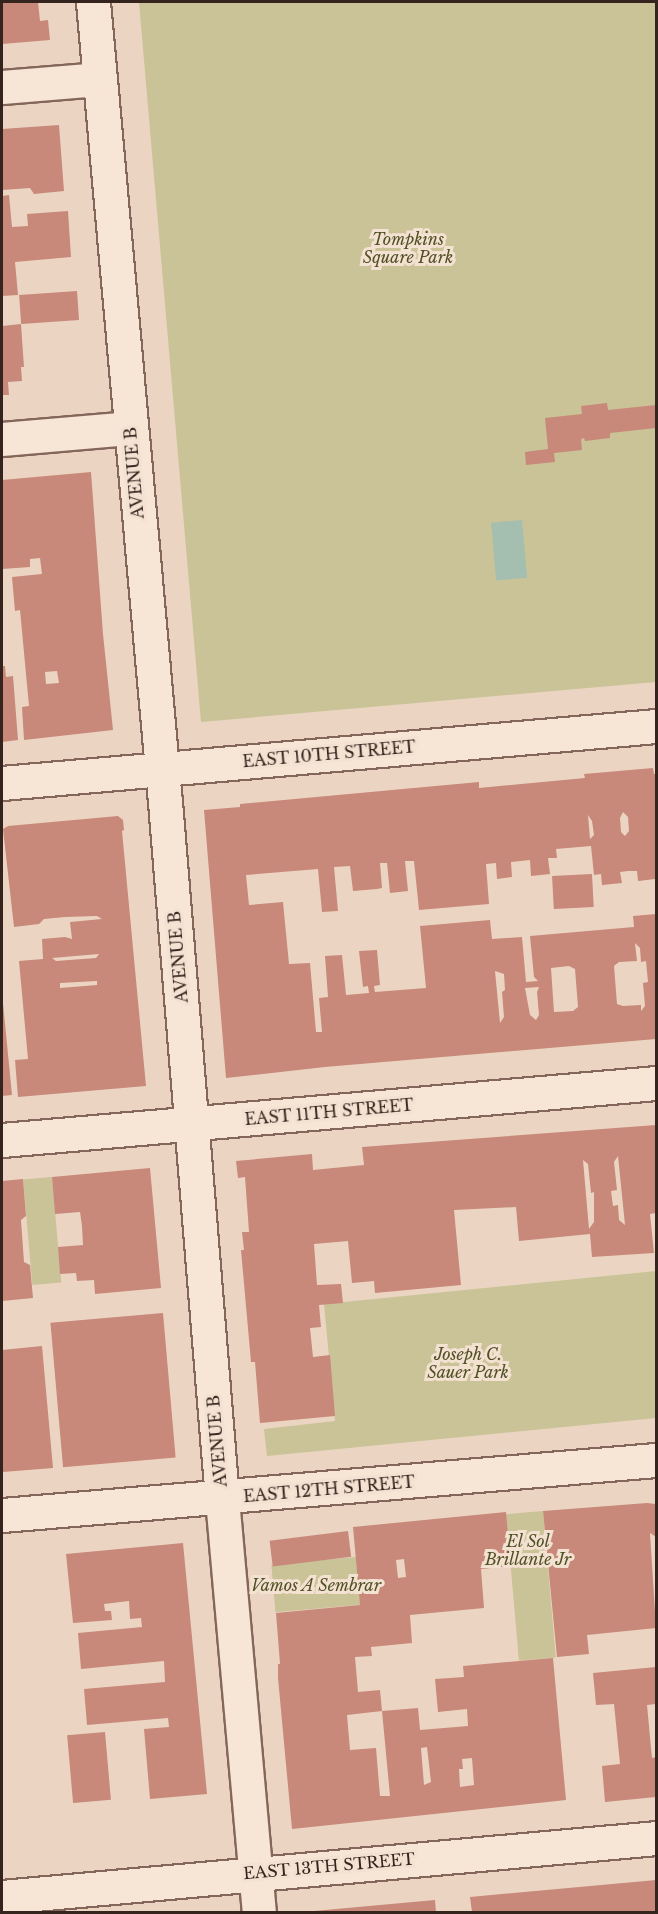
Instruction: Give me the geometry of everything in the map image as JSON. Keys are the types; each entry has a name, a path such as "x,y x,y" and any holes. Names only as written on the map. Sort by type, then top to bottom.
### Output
{"street":[{"name":"AVENUE B","path":"93,2 162,769 222,1499 260,1912"},
{"path":"2,87 100,79"},
{"path":"2,439 130,428"},
{"name":"EAST 10TH STREET","path":"2,783 657,726"},
{"name":"EAST 11TH STREET","path":"2,1140 657,1083"},
{"name":"EAST 12TH STREET","path":"2,1515 222,1499 657,1460"},
{"name":"EAST 13TH STREET","path":"2,1897 657,1838"}],"green space":[{"name":"Tompkins Square Park","path":"139,2 656,2 656,682 201,722"},
{"path":"52,1177 61,1283 32,1285 23,1180"},
{"name":"Joseph C. Sauer Park","path":"656,1271 656,1418 267,1456 264,1429 335,1421 324,1304"},
{"name":"El Sol Brillante Jr","path":"543,1511 556,1657 519,1661 506,1514"},
{"name":"Vamos A Sembrar","path":"356,1557 360,1605 276,1612 271,1564"}],"shaded area":[{"path":"522,520 527,578 496,580 491,523"}],"building":[{"path":"2,2 38,2 40,21 48,20 50,40 2,44"},
{"path":"59,125 64,191 34,194 30,188 2,190 2,129"},
{"path":"9,195 12,227 28,226 27,214 68,211 71,257 15,262 18,295 2,296 2,196"},
{"path":"77,291 79,320 21,324 19,295"},
{"path":"21,324 24,367 21,367 22,381 8,382 9,395 2,395 2,326"},
{"path":"607,403 608,410 656,405 656,428 610,433 610,438 585,441 584,438 581,439 582,450 554,453 555,462 526,465 525,452 548,449 545,418 582,414 581,406"},
{"path":"91,472 103,634 113,730 24,740 22,707 29,706 20,610 15,611 12,577 42,574 40,558 30,559 30,567 2,569 2,480","holes":["57,671 59,683 46,684 45,672"]},
{"path":"2,666 5,666 6,677 13,676 18,740 2,742"},
{"path":"653,768 656,774 655,879 638,881 637,871 628,871 620,872 622,883 602,885 601,874 594,875 591,846 556,849 557,858 548,858 550,874 531,876 530,860 511,862 512,877 497,879 496,863 486,864 489,904 419,910 414,861 405,861 408,891 390,893 387,863 380,863 382,888 353,891 350,866 334,867 338,911 322,912 318,869 246,875 249,905 283,902 289,964 310,963 316,1032 322,1032 319,998 328,997 325,956 342,955 346,995 369,993 368,986 363,987 359,951 377,950 380,985 374,986 375,992 426,988 420,926 490,920 492,939 522,937 526,982 538,981 534,977 530,936 634,927 633,916 656,914 656,1039 325,1067 226,1078 204,810 240,807 240,804 479,782 479,788 585,778 584,774","holes":["623,812 628,817 629,831 625,836 621,832 620,818","588,815 592,821 594,835 590,839","635,943 640,948 641,962 646,961 648,982 643,983 645,1006 641,1011 641,1005 617,1004 614,966 619,962 637,961","569,966 575,969 578,1007 573,1011 554,1012 551,968","495,971 504,974 505,990 502,992 504,1017 500,1023","539,987 537,992 539,1015 536,1020 530,1015 525,988"]},
{"path":"118,816 123,820 124,830 122,831 146,1086 18,1097 15,1060 28,1059 19,961 43,959 42,939 65,937 72,939 70,922 102,919 97,916 65,917 44,919 39,924 14,927 3,829 8,826","holes":["99,954 96,958 56,961 52,958","97,981 97,985 60,988 60,983"]},
{"path":"592,874 594,907 554,909 552,876"},
{"path":"2,993 12,1095 2,1096"},
{"path":"656,1125 656,1213 650,1214 654,1253 592,1257 590,1234 519,1241 516,1207 454,1210 461,1285 375,1293 374,1281 352,1283 348,1241 314,1244 317,1285 341,1284 343,1303 319,1305 321,1327 310,1328 313,1357 330,1355 335,1416 260,1423 255,1362 251,1362 241,1250 244,1250 242,1232 249,1232 245,1177 238,1178 236,1161 312,1154 313,1170 364,1165 362,1147","holes":["618,1156 625,1225 619,1220 618,1205 613,1206 611,1191 617,1190 614,1162","583,1160 588,1164 591,1193 594,1192 594,1222 589,1229"]},
{"path":"150,1168 161,1288 95,1294 94,1280 77,1281 76,1273 60,1274 58,1247 83,1245 82,1226 80,1212 55,1214 52,1177"},
{"path":"23,1179 26,1216 21,1220 24,1262 30,1265 33,1298 2,1301 2,1181"},
{"path":"163,1313 176,1457 63,1467 50,1323"},
{"path":"42,1346 53,1468 3,1472 2,1350"},
{"path":"656,1504 656,1537 650,1533 656,1628 587,1635 589,1654 557,1657 543,1511"},
{"path":"506,1512 511,1566 481,1569 484,1608 410,1615 412,1643 371,1647 372,1656 355,1657 358,1692 380,1690 382,1711 418,1708 420,1730 468,1726 467,1709 438,1712 435,1679 464,1677 463,1666 553,1658 566,1800 292,1829 278,1678 278,1664 280,1664 276,1613 360,1605 353,1527","holes":["404,1559 406,1577 398,1578 396,1560","382,1711 390,1796 380,1796 376,1748 350,1750 347,1715","427,1747 431,1782 424,1785 421,1748","472,1758 474,1785 460,1787 459,1769 463,1769 462,1759"]},
{"path":"348,1531 351,1557 273,1566 270,1541"},
{"path":"183,1543 207,1794 150,1799 144,1729 169,1727 168,1718 87,1725 84,1689 165,1682 164,1661 81,1669 78,1633 142,1627 141,1618 130,1619 129,1601 104,1604 105,1611 111,1611 112,1620 73,1623 66,1554"},
{"path":"656,1667 656,1704 647,1705 652,1758 656,1757 656,1797 605,1802 602,1766 620,1764 614,1704 596,1705 593,1673"},
{"path":"105,1732 111,1800 73,1803 67,1735"},
{"path":"656,1880 656,1912 472,1912 470,1897"},
{"path":"435,1900 436,1912 314,1912 314,1911"}]}
